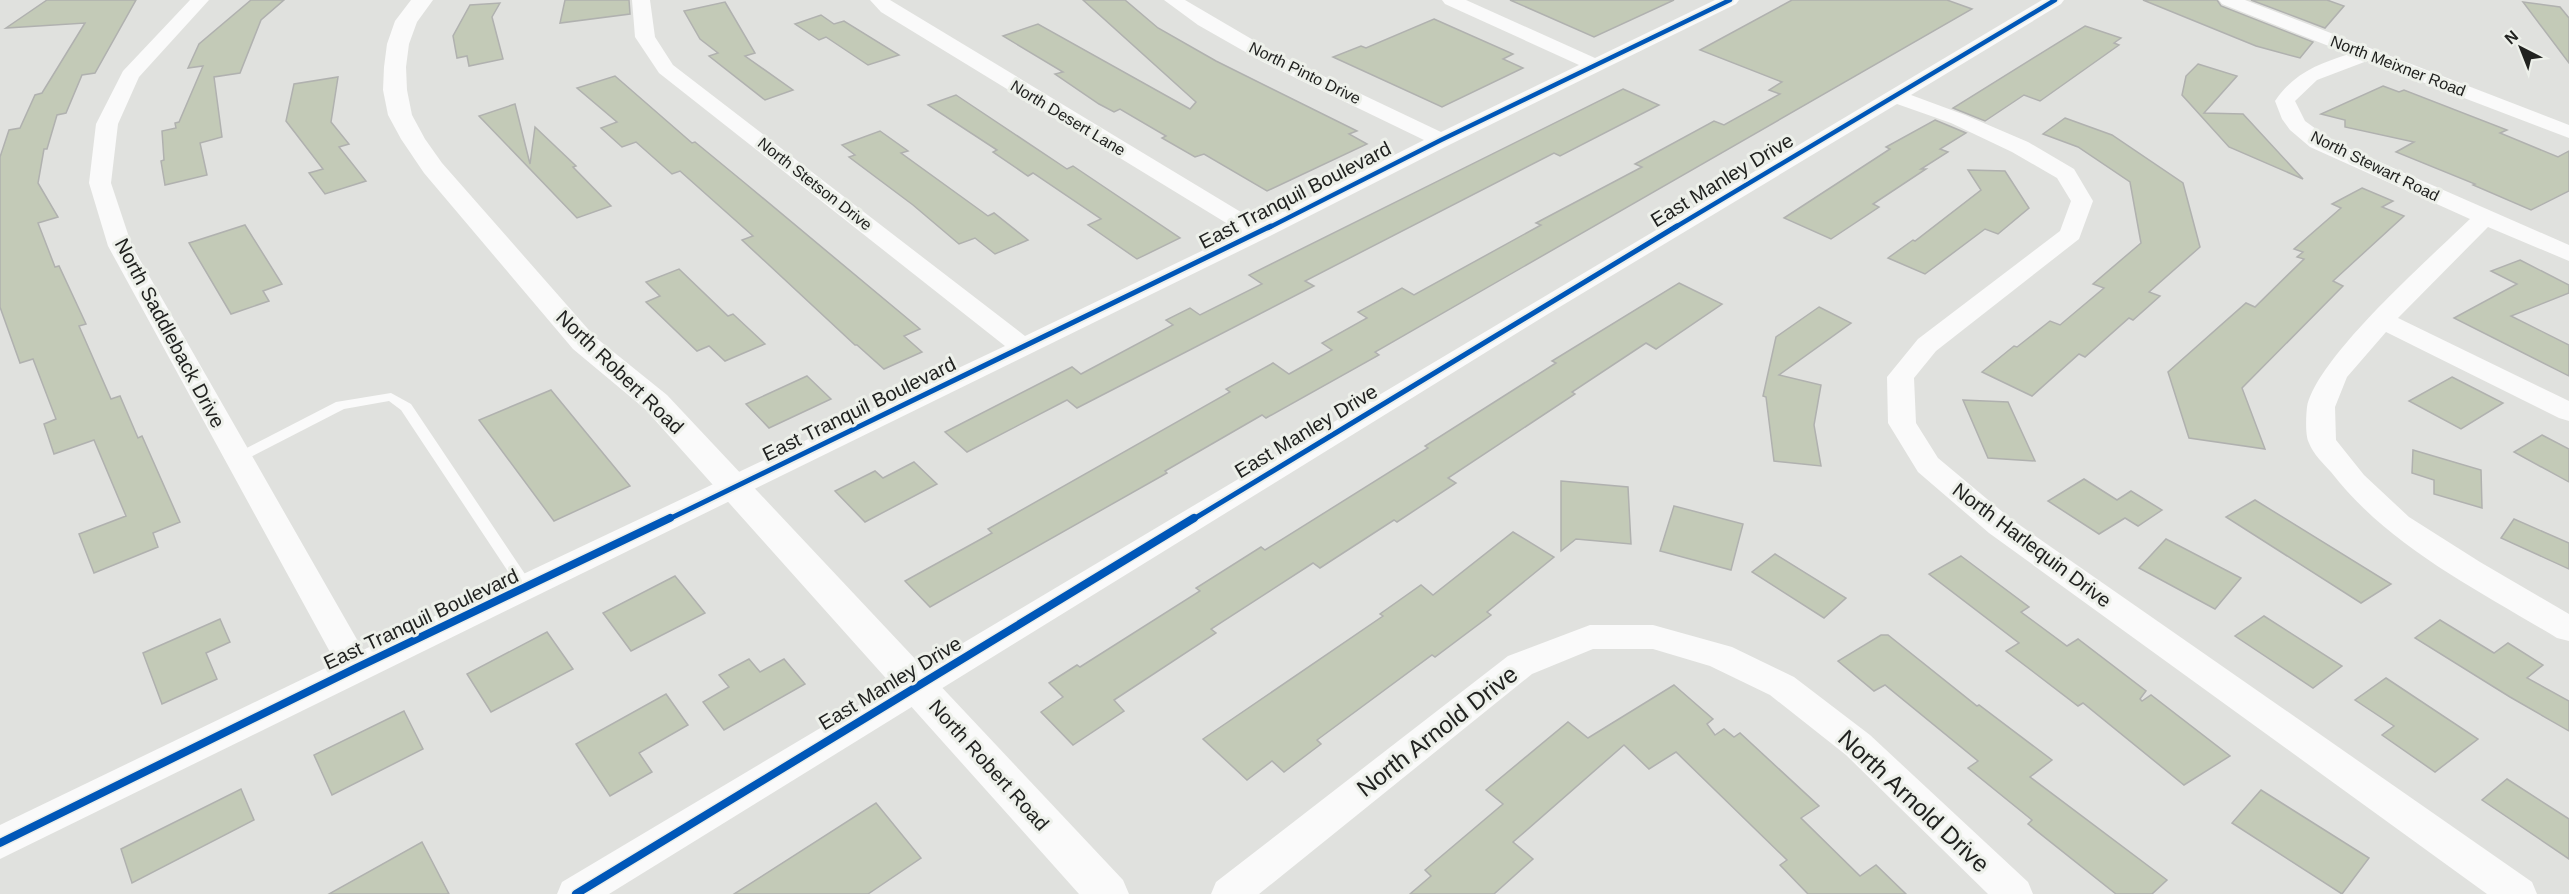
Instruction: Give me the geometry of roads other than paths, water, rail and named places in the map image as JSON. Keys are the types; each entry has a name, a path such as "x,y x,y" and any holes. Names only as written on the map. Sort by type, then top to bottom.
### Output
{"main road":[{"name":"North Robert Road","path":"422,0 406,21 398,44 395,90 400,115 433,168 584,343 656,402 1107,894"}],"street":[{"name":"North Saddleback Drive","path":"200,0 130,75 107,124 100,183 120,246 356,668"},
{"name":"North Stetson Drive","path":"641,0 645,37 666,69 1023,347"},
{"name":"North Desert Lane","path":"879,0 888,8 1258,233"},
{"name":"North Pinto Drive","path":"1173,0 1200,19 1263,53 1441,140"},
{"path":"1451,0 1594,65"},
{"name":"East Tranquil Boulevard","path":"0,843 356,668 734,488 1258,233 1441,140 1730,0"},
{"name":"East Manley Drive","path":"576,894 2055,0"},
{"name":"North Meixner Road","path":"2228,0 2569,132"},
{"name":"North Stewart Road","path":"2367,54 2309,75 2293,87 2285,101 2289,117 2310,138 2569,254"},
{"name":"North Harlequin Drive","path":"1895,96 1958,118 2020,147 2066,174 2082,201 2071,234 1927,345 1900,377 1902,423 1929,465 2000,526 2518,894"},
{"path":"2485,217 2382,320 2335,375 2321,407 2322,442 2354,482 2398,524 2469,570 2569,629"},
{"path":"2382,320 2569,412"},
{"name":"North Arnold Drive","path":"1230,894 1520,665 1590,637 1653,637 1720,656 1782,686 1857,745 2014,894"}],"lane":[{"path":"238,458 342,405 391,397 406,407 526,587"}]}
